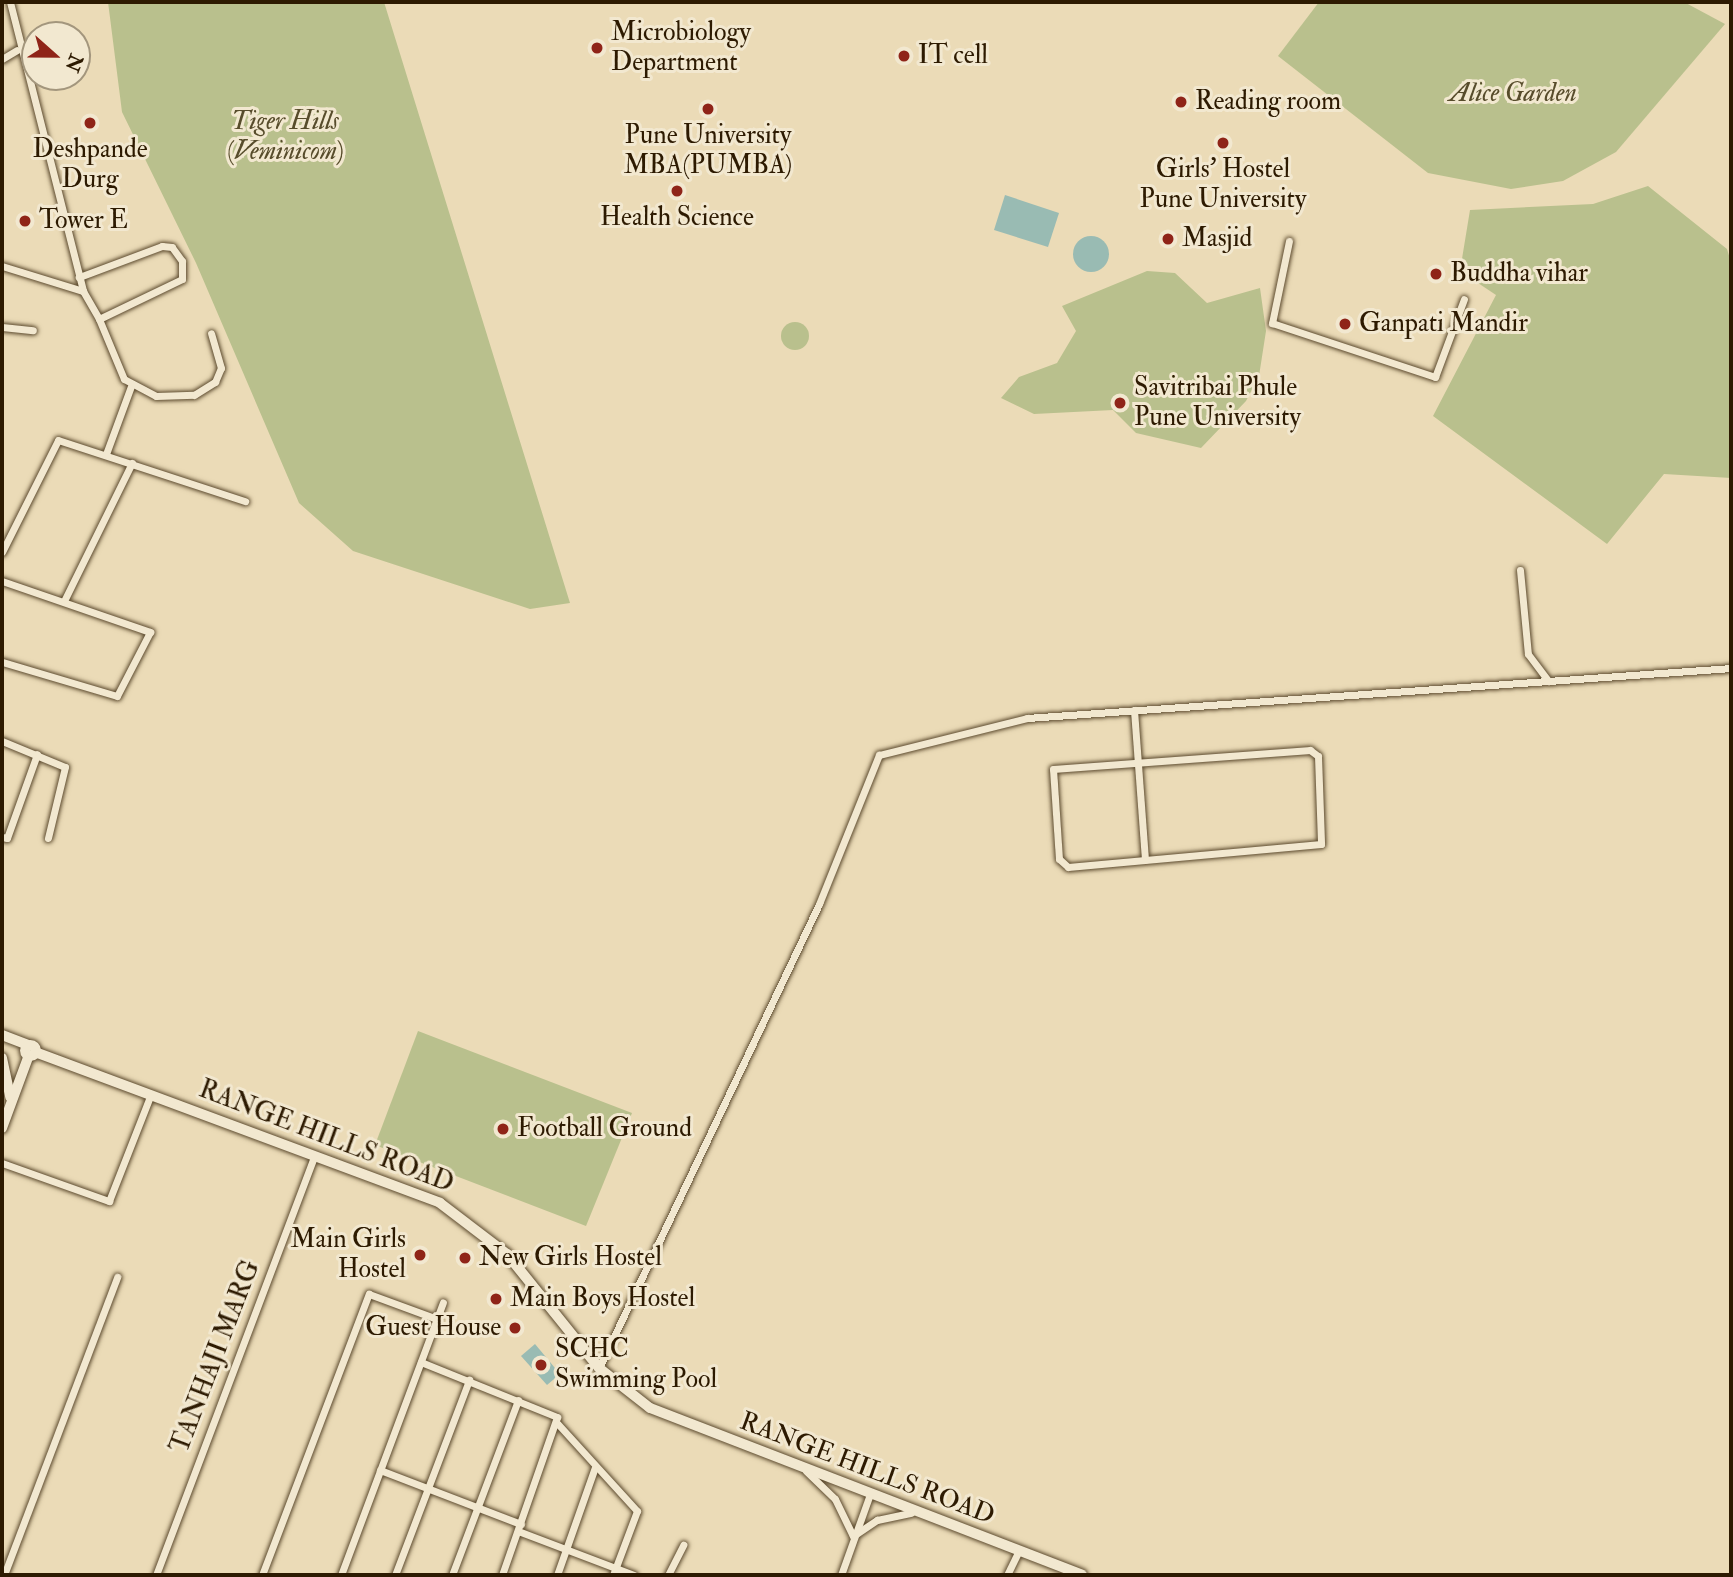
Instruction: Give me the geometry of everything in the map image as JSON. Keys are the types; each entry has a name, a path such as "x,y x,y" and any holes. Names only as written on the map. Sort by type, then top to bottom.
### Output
{"street":[{"path":"9,2 17,50 83,290 131,386 156,396 205,391 221,368 211,333"},
{"path":"2,59 17,50"},
{"path":"1289,241 1272,323 1435,377 1464,299"},
{"path":"79,277 162,246 173,247 182,261 182,279 99,319"},
{"path":"2,265 83,290"},
{"path":"2,327 33,330"},
{"path":"106,454 131,386"},
{"path":"2,552 56,442 106,454 245,501"},
{"path":"64,601 132,463"},
{"path":"1520,570 1528,654 1548,681"},
{"path":"2,581 149,630 120,695 2,662"},
{"path":"599,1368 819,904 878,755 1027,718 1731,668"},
{"path":"1134,710 1145,860"},
{"path":"2,741 37,754 66,770 48,838"},
{"path":"1310,750 1318,756 1325,835 1317,845 1145,860 1068,867 1058,855 1053,769 1310,750"},
{"path":"2,837 7,838 37,754"},
{"path":"2,1035 29,1051 2,1128"},
{"name":"RANGE HILLS ROAD","path":"2,1043 151,1094 440,1203 476,1226 508,1254 599,1368 650,1408 869,1497 1082,1575"},
{"path":"2,1058 10,1107"},
{"path":"2,1163 106,1202 151,1094"},
{"name":"TANHAJI MARG","path":"156,1575 315,1154"},
{"path":"6,1575 117,1277"},
{"path":"262,1575 369,1294 437,1319"},
{"path":"341,1575 443,1302"},
{"path":"421,1362 552,1412 595,1467 637,1511 614,1572"},
{"path":"395,1575 469,1380"},
{"path":"452,1575 518,1400"},
{"path":"502,1575 558,1423"},
{"path":"557,1575 595,1467"},
{"path":"380,1470 478,1507 614,1572 634,1575"},
{"path":"806,1471 835,1499 853,1536"},
{"path":"841,1575 869,1497"},
{"path":"853,1536 877,1520 911,1513"},
{"path":"668,1575 683,1545"},
{"path":"1007,1575 1018,1552"}],"green space":[{"name":"Tiger Hills (Veminicom)","path":"108,2 384,2 570,603 530,609 353,551 299,503 196,263 122,112"},
{"name":"Alice Garden","path":"1319,2 1684,2 1725,24 1616,152 1563,181 1511,189 1428,173 1278,56"},
{"path":"1648,186 1727,249 1731,262 1731,478 1664,474 1607,544 1433,416 1496,295 1460,271 1470,210 1593,204"},
{"path":"1147,271 1175,273 1207,303 1260,288 1266,331 1259,376 1246,401 1201,448 1136,433 1113,410 1034,414 1001,398 1019,377 1057,363 1076,331 1062,306"},
{"path":"795,322 805,326 809,336 805,346 795,350 785,346 781,336 785,326"},
{"name":"Football Ground","path":"418,1031 632,1113 586,1226 375,1145"}],"water":[{"path":"1005,195 1059,213 1048,247 994,230"},
{"path":"1091,236 1104,241 1109,254 1104,267 1091,272 1078,267 1073,254 1078,241"},
{"name":"SCHC Swimming Pool","path":"535,1344 560,1374 547,1385 521,1356"}],"place":[{"name":"Microbiology Department","path":"597,48"},
{"name":"IT cell","path":"904,56"},
{"name":"Reading room","path":"1181,102"},
{"name":"Pune University MBA(PUMBA)","path":"708,109"},
{"name":"Deshpande Durg","path":"90,123"},
{"name":"Girls' Hostel Pune University","path":"1223,143"},
{"name":"Health Science","path":"677,191"},
{"name":"Tower E","path":"25,221"},
{"name":"Masjid","path":"1168,239"},
{"name":"Buddha vihar","path":"1436,274"},
{"name":"Ganpati Mandir","path":"1345,324"},
{"name":"Savitribai Phule Pune University","path":"1120,403"},
{"name":"Football Ground","path":"503,1129"},
{"name":"Main Girls Hostel","path":"420,1255"},
{"name":"New Girls Hostel","path":"465,1258"},
{"name":"Main Boys Hostel","path":"496,1299"},
{"name":"Guest House","path":"515,1328"},
{"name":"SCHC Swimming Pool","path":"541,1365"}]}
